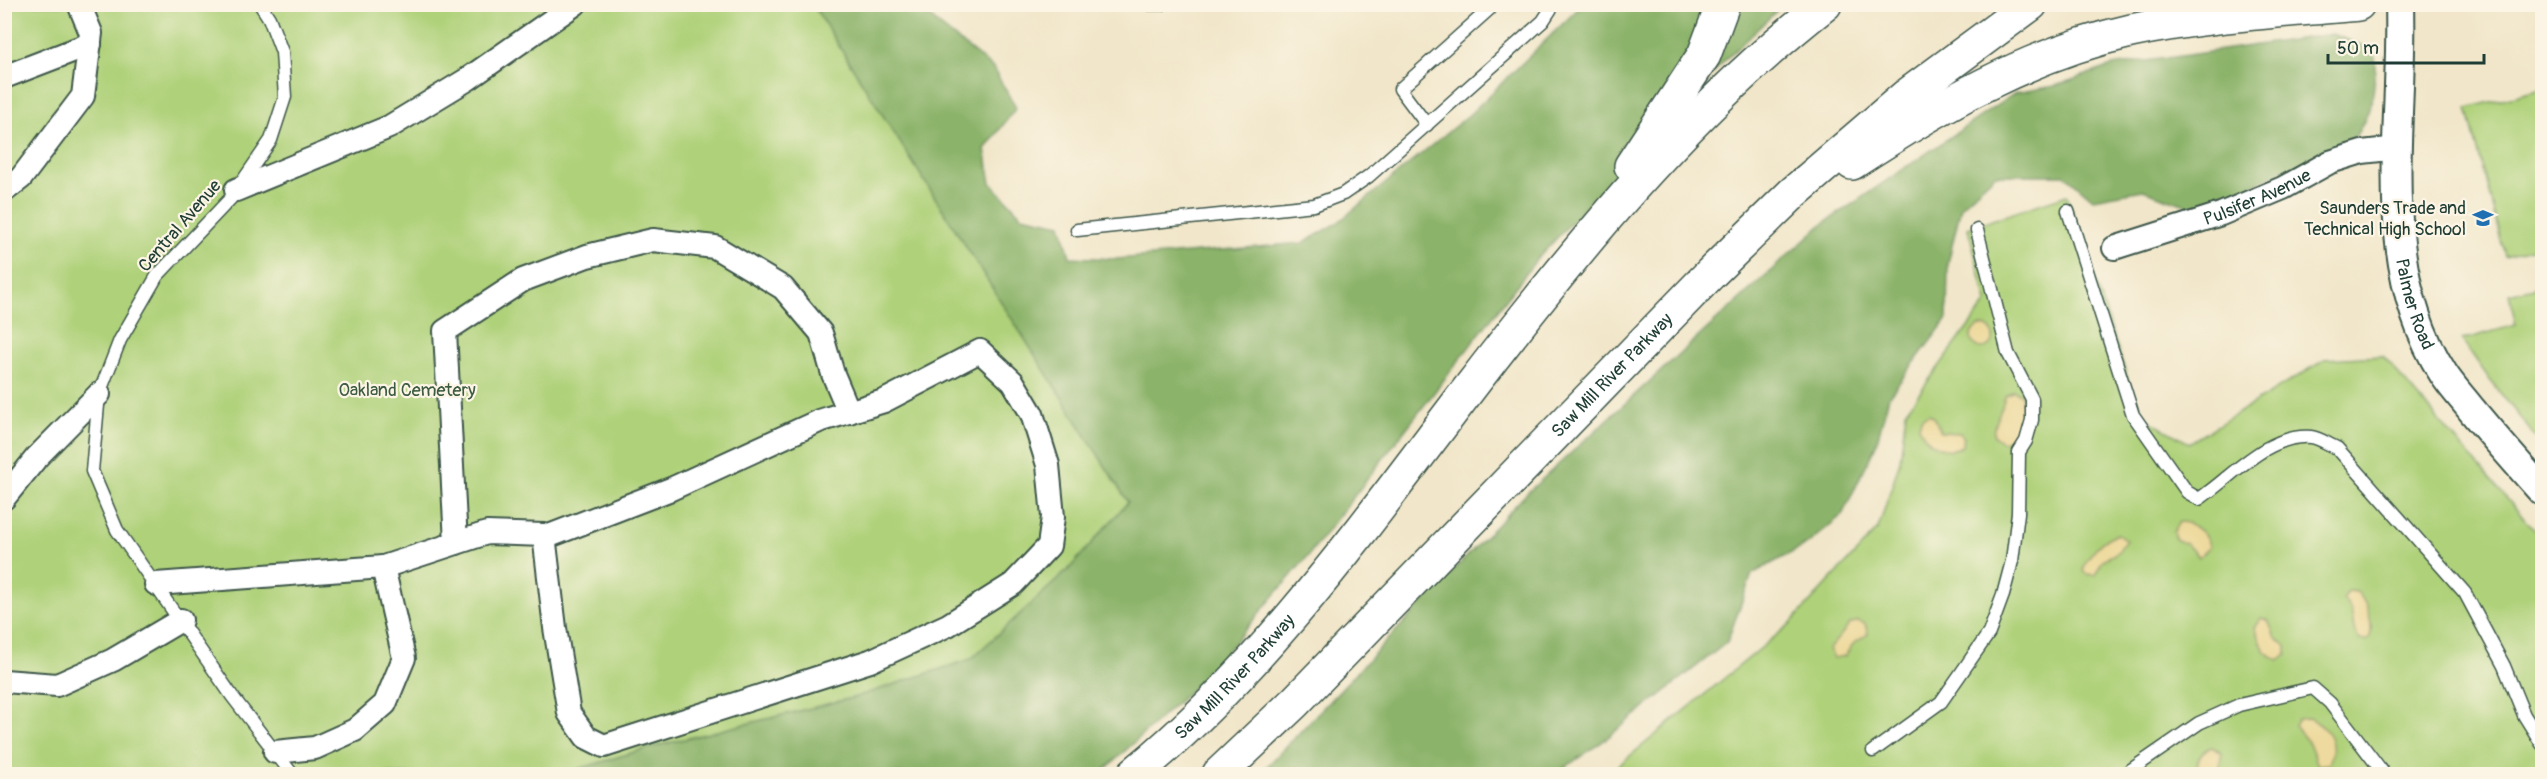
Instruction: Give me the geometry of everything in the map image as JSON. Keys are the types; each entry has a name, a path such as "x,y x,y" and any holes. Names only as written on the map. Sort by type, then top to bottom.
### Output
{"highway":[{"path":"1556,279 1704,55 1718,26 1723,4"},
{"name":"Saw Mill River Parkway","path":"1134,774 1209,707 1311,596 1556,279 1655,162 1708,107 1825,4"},
{"name":"Saw Mill River Parkway","path":"1219,774 1294,703 1765,220 1891,108 2031,4"},
{"path":"1765,220 1940,107 2003,75 2067,50 2168,24 2358,4"}],"street":[{"path":"4,191 21,178 83,96 91,33 80,4"},
{"path":"236,190 389,127 468,79 575,4"},
{"name":"Palmer Road","path":"2400,4 2398,232 2402,267 2427,344 2443,374 2542,491"},
{"path":"4,77 90,44"},
{"name":"Pulsifer Avenue","path":"2115,248 2221,214 2283,188 2330,162 2362,152 2398,148"},
{"path":"456,543 445,331 523,280 588,256 653,240 715,247 783,288 821,333 833,374 849,412"},
{"path":"156,584 383,567 487,533 544,535 671,489 819,421 884,400 980,351 1013,382 1032,414 1048,465 1053,518 1049,546 1013,584 948,625 880,656 604,746 586,737 569,713 555,628 544,535"},
{"path":"4,498 37,457 99,394"},
{"path":"275,752 315,748 355,730 385,704 404,658 383,567"},
{"path":"4,681 57,685 113,660 180,620"}],"lane":[{"name":"Central Avenue","path":"260,4 269,18 282,52 285,97 271,140 236,190 157,276 120,340 99,394 92,471 117,530 232,696 292,774"},
{"path":"1149,4 1162,4"},
{"path":"1427,125 1400,89 1495,4"},
{"path":"1077,230 1321,203 1356,186 1543,21 1554,4"},
{"path":"2068,211 2133,415 2187,492 2199,499 2268,447 2289,438 2314,437 2337,448 2465,593 2504,666 2524,715 2542,744"},
{"path":"1873,751 1941,702 1989,633 2012,561 2018,513 2019,452 2026,441 2031,420 2032,399 2008,353 1977,230"},
{"path":"2125,774 2199,723 2239,705 2313,688 2330,703 2384,774"}],"green space":[{"name":"Oakland Cemetery","path":"5,5 813,5 1128,502 1069,569 971,659 856,697 644,749 563,774 5,774"},
{"path":"813,5 918,5 939,25 993,68 1016,108 985,149 991,183 1022,216 1061,224 1070,257 1117,259 1303,243 1336,224 1471,113 1582,5 1783,5 1728,57 1537,259 1308,556 1205,677 1100,774 563,774 644,749 856,697 971,659 1069,569 1128,502"},
{"path":"2332,34 2375,50 2372,99 2365,120 2351,142 2197,209 2143,190 2093,199 2065,175 1995,175 1961,206 1948,263 1947,319 1889,396 1876,445 1842,515 1806,545 1752,574 1727,642 1602,742 1555,774 1260,774 1527,493 1820,226 2015,93 2055,86 2112,66"},
{"path":"2542,89 2542,246 2505,256 2467,108"},
{"path":"2067,195 2140,416 2189,443 2326,359 2383,356 2542,539 2542,774 1608,774 1789,625 1878,529 1900,461 1906,411 1987,302 1968,228"},
{"path":"2542,286 2542,445 2490,380 2462,340 2516,325 2509,294"}],"sand":[{"path":"1982,326 1990,329 1993,337 1990,345 1982,348 1974,345 1971,337 1974,329"},
{"path":"2013,391 2021,394 2021,415 2013,435 2002,442 1994,436 1994,427 2005,396"},
{"path":"1929,414 1934,417 1941,432 1960,433 1964,438 1962,446 1956,449 1943,449 1926,438 1919,426 1922,417"},
{"path":"2179,522 2194,526 2206,538 2209,547 2199,557 2186,544 2175,539 2173,532"},
{"path":"2118,534 2126,540 2118,552 2103,560 2095,575 2086,574 2083,571 2091,553 2101,543"},
{"path":"2348,591 2357,592 2367,608 2371,622 2368,640 2360,640 2356,635 2352,614 2343,599"},
{"path":"2261,618 2268,620 2275,637 2287,646 2287,655 2278,660 2265,652 2255,627"},
{"path":"1858,621 1865,624 1868,634 1853,644 1845,656 1834,658 1829,649 1850,624"},
{"path":"2309,718 2322,726 2330,737 2332,756 2329,764 2318,765 2309,743 2294,726 2298,719"},
{"path":"2212,747 2222,753 2218,774 2198,774 2199,758 2204,751"}],"place":[{"name":"Saunders Trade and Technical High School","path":"2483,218"}]}
